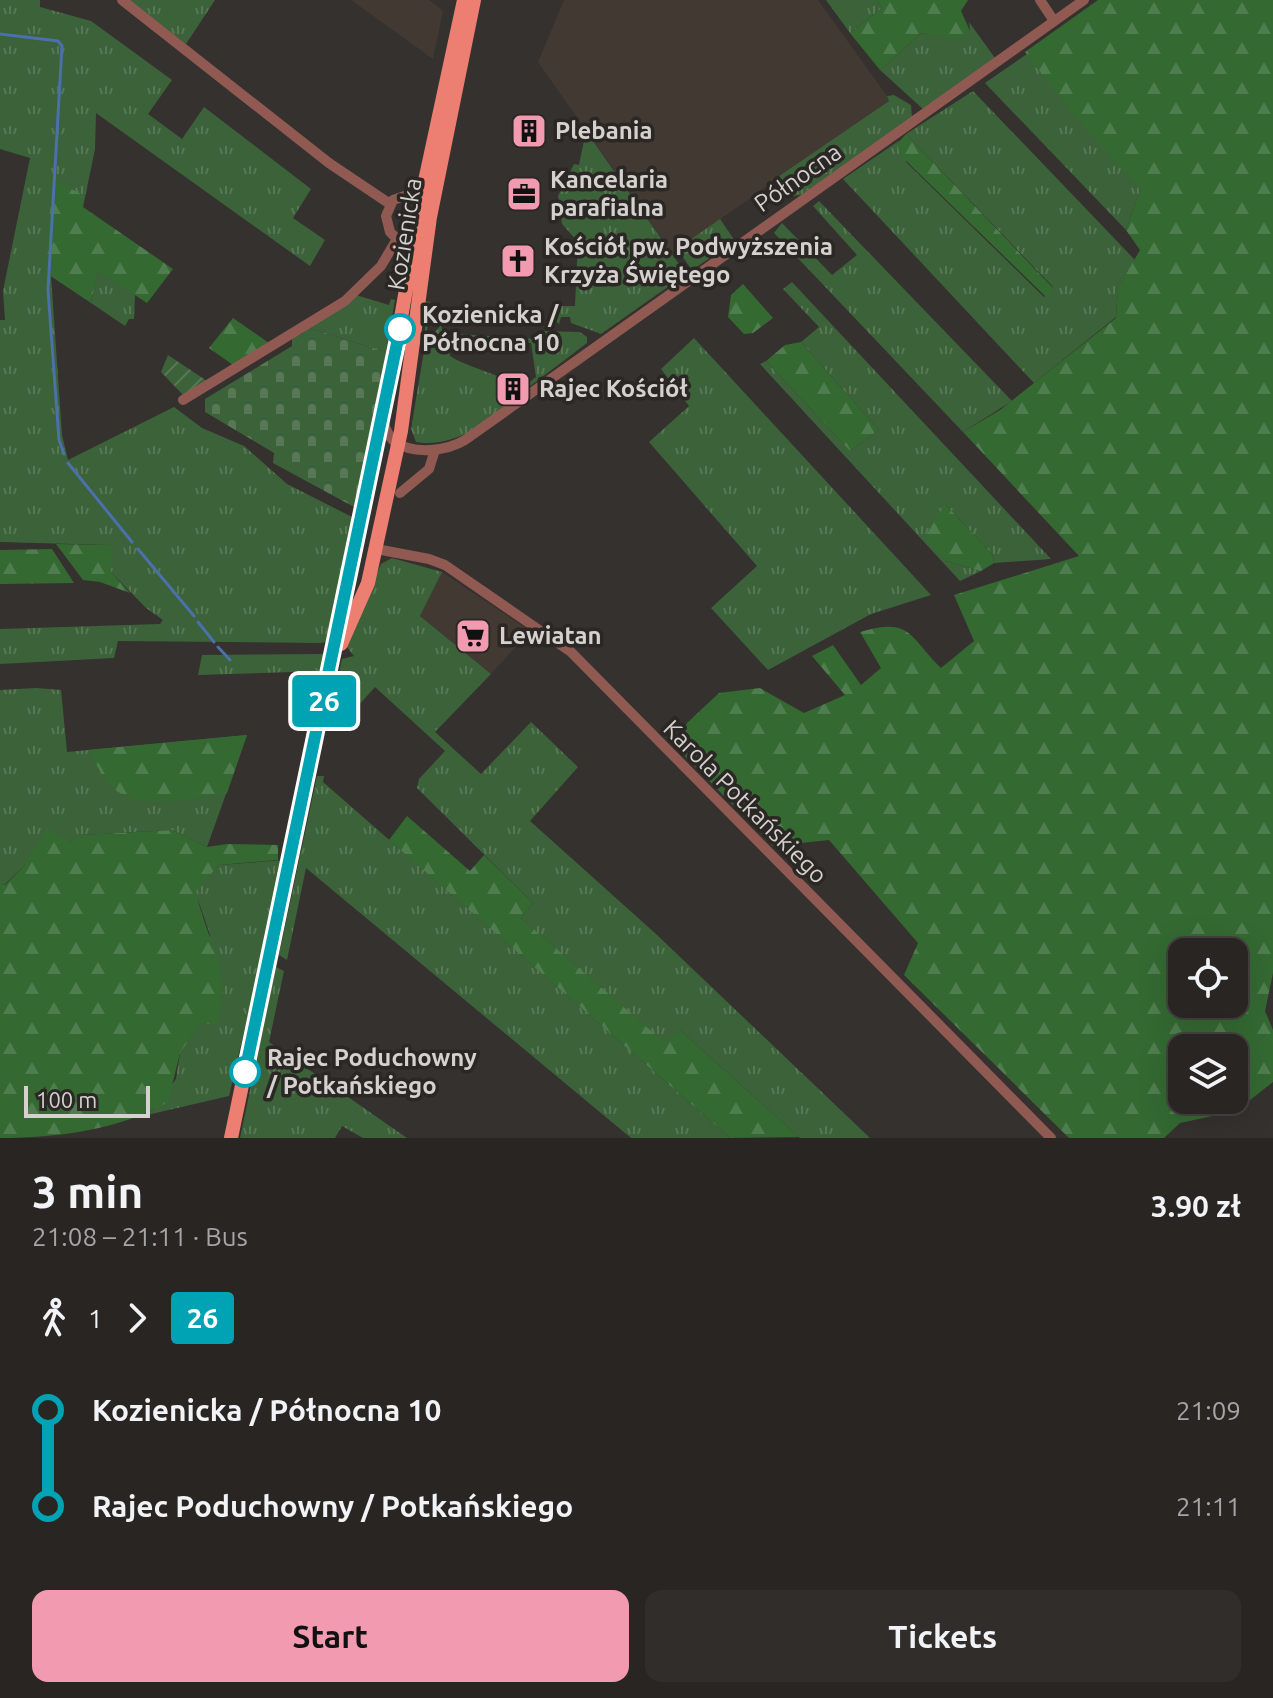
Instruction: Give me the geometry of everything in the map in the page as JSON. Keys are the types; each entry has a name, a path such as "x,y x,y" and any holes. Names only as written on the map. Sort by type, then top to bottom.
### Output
{"main road":[{"name":"Kozienicka","path":"333,658 368,583 366,542 371,471 413,255 417,198 425,181 464,0"},
{"name":"Kozienicka","path":"380,532 392,474 403,441 430,217 474,0"},
{"path":"371,471 381,465 392,474"},
{"path":"366,542 380,532"},
{"name":"Kozienicka","path":"231,1138 333,658 366,542"}],"street":[{"path":"122,0 329,163 390,204"},
{"path":"1040,0 1054,21"},
{"name":"Północna","path":"435,450 465,440 1084,0"},
{"path":"413,255 386,222 390,204 398,197 417,198 430,217"},
{"path":"183,400 345,301 381,266 397,239"},
{"path":"382,419 390,437 435,450 429,469 400,493"},
{"path":"380,532 386,544 398,553"},
{"name":"Karola Potkańskiego","path":"366,542 445,565 571,652 1051,1138"}],"shaded area":[{"path":"351,0 429,0 443,11 433,59"},
{"path":"564,0 818,0 890,100 672,253 538,62"},
{"path":"442,572 530,631 491,674 420,616"}],"green space":[{"path":"0,0 40,0 40,7 91,21 172,80 148,114 182,139 204,107 311,189 293,218 325,240 310,266 96,113 95,149 83,207 46,272 51,276 62,435 68,460 174,407 202,428 244,446 287,484 352,517 332,640 321,643 118,641 114,658 0,664 0,629 160,624 163,620 146,608 111,572 110,545 0,542 0,320 5,320 3,291 30,158 0,149"},
{"path":"129,0 215,0 186,44"},
{"path":"826,0 877,0 882,8 850,33"},
{"path":"877,0 968,0 961,11 970,31 953,40 921,33 880,70 850,33 882,8"},
{"path":"1098,0 1273,0 1273,973 1265,1011 1273,1030 1273,1082 1248,1102 1248,1034 1168,1034 1168,1114 1222,1114 1180,1123 1164,1138 1069,1138 904,975 918,943 829,840 773,846 678,749 687,723 719,693 760,688 804,713 845,695 812,656 833,645 861,685 881,668 860,632 900,628 908,632 941,668 974,641 954,595 1079,556 963,432 1000,410 1116,318 1118,288 1140,250 1126,230 1140,190 1070,110 1025,52"},
{"path":"969,22 995,58 923,109 880,70 921,33 937,36 970,31"},
{"path":"1027,54 1140,190 1126,230 985,83"},
{"path":"973,91 1135,260 1118,288 1116,317 1034,383 843,179 900,140 897,144 907,163 1044,297 1053,287 906,134"},
{"path":"894,95 911,105 912,118 801,195 792,196 775,179 889,101 887,96"},
{"path":"586,131 686,274 601,334 571,323 570,317 561,317 559,324 553,319 553,306 575,306 578,242 562,224 558,196 574,164 579,165"},
{"path":"906,134 1053,288 1047,298 900,155 897,144"},
{"path":"52,179 81,194 83,207 173,269 147,303 98,271 91,303 46,273"},
{"path":"819,201 1012,401 963,432 774,233 782,223 832,275 857,255 813,206"},
{"path":"720,219 735,241 692,270 677,249"},
{"path":"98,270 135,295 134,319 129,319 125,326 91,303"},
{"path":"792,282 1051,559 994,563 992,554 945,504 945,561 981,571 960,581 760,364 766,361 850,451 879,430 801,342 819,327 783,289"},
{"path":"743,284 773,318 753,333 744,334 728,317 731,295"},
{"path":"356,295 389,305 391,299 395,300 386,352 306,327"},
{"path":"425,301 430,302 427,331 435,332 441,325 442,333 539,339 542,331 580,332 587,337 587,343 529,387 527,384 536,377 531,343 448,343 450,356 508,381 519,392 487,422 459,437 430,443 416,442 411,429 425,345"},
{"path":"233,318 269,343 233,365 209,348"},
{"path":"306,327 386,352 354,507 273,463 274,453 205,412 205,399 292,346 292,334 302,334"},
{"path":"694,338 931,595 871,614 768,670 711,608 757,566 649,442 689,406 661,369"},
{"path":"801,342 879,430 850,451 766,361 785,345"},
{"path":"168,355 207,381 183,395 161,372"},
{"path":"945,504 992,554 994,563 981,571 945,561 924,538"},
{"path":"56,544 111,545 111,572 130,593 100,582 83,580"},
{"path":"52,549 74,583 0,584 0,550"},
{"path":"392,558 442,572 420,616 491,674 435,732 481,774 531,722 578,767 530,821 656,934 870,1138 800,1138 680,1030 665,1044 521,918 533,903 417,788 419,779 445,751 375,687 349,716 333,701 342,659 354,656 346,646 381,564"},
{"path":"325,654 323,671 198,675 202,655"},
{"path":"0,690 61,690 67,752 247,735 207,847 172,830 82,835 70,843 38,846 24,866 4,885 0,884"},
{"path":"247,735 227,793 174,801 146,801 122,794 107,780 88,750"},
{"path":"317,776 324,776 323,782 730,1138 631,1138 306,868 287,960 279,955"},
{"path":"407,816 470,871 484,855 533,903 521,918 665,1043 680,1030 799,1137 730,1138 389,840"},
{"path":"48,827 70,843 81,835 172,830 207,847 227,844 278,845 278,860 219,865 196,891 221,973 221,1006 216,1025 201,1023 180,1053 168,1102 108,1126 43,1136 0,1138 0,884 5,885 24,866"},
{"path":"284,860 229,1096 134,1118 153,1110 176,1079 180,1053 201,1022 210,935 195,891 219,865"},
{"path":"276,967 284,971 269,1042 407,1138 363,1138 342,1126 335,1138 240,1138"}],"waterway":[{"path":"0,34 58,41 62,46 48,290 59,440 64,454"},
{"path":"68,463 132,542"},
{"path":"138,549 194,616"},
{"path":"198,622 214,642"},
{"path":"218,647 230,660"}],"bus line":[{"name":"26","path":"245,1072 400,329"}],"place":[{"name":"Plebania","path":"529,131"},
{"name":"Kancelaria parafialna","path":"524,194"},
{"name":"Kościół pw. Podwyższenia Krzyża Świętego","path":"518,261"},
{"name":"Kozienicka / Północna 10","path":"400,329"},
{"name":"Rajec Kościół","path":"513,389"},
{"name":"Lewiatan","path":"473,636"},
{"name":"Rajec Poduchowny / Potkańskiego","path":"245,1072"}]}
